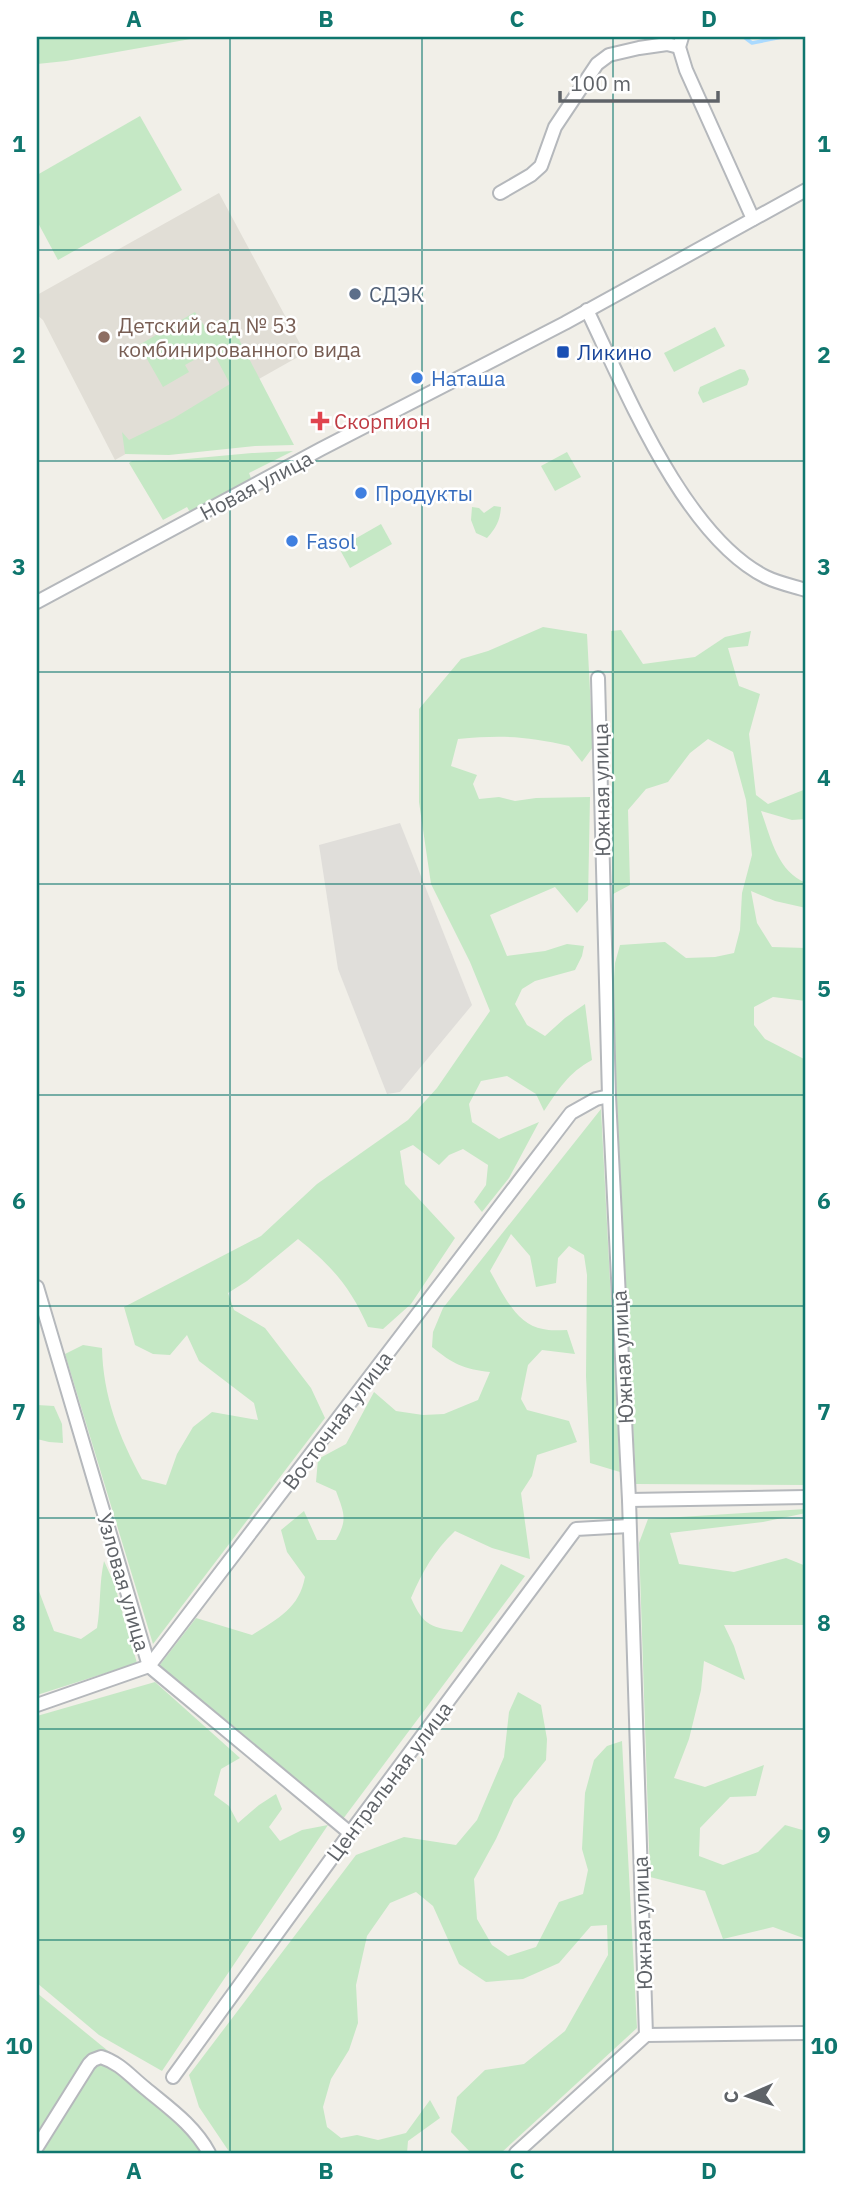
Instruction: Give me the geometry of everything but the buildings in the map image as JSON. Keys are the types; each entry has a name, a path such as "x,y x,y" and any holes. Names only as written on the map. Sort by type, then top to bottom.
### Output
{"street":[{"path":"500,193 541,166 555,127 597,64 609,55 680,42 686,70 753,219"},
{"name":"Новая улица","path":"37,602 587,310 806,190"},
{"path":"587,310 654,447 699,519 747,565 767,578 806,590"},
{"name":"Южная улица","path":"598,678 609,1096 629,1500 646,2035"},
{"name":"Восточная улица","path":"149,1666 571,1113 596,1099 609,1096"},
{"name":"Узловая улица","path":"37,1287 149,1666 350,1833"},
{"path":"629,1500 806,1497"},
{"name":"Центральная улица","path":"173,2077 576,1529 629,1526"},
{"path":"37,1705 149,1666"},
{"path":"516,2153 646,2035 806,2033"},
{"path":"37,2147 85,2070 97,2058 119,2065 186,2122 202,2140 209,2153"}],"shaded area":[{"path":"219,193 305,353 115,460 43,320 37,315 37,295"},
{"path":"400,823 472,1005 400,1092 387,1094 338,969 319,845"}],"green space":[{"path":"37,37 202,37 37,64"},
{"path":"140,116 182,190 58,260 37,221 37,175"},
{"path":"195,312 208,331 229,320 294,445 255,446 169,455 125,454 122,432 129,440 174,418 230,384 212,350 185,365 189,372 163,387 139,345"},
{"path":"715,327 725,346 674,372 664,353"},
{"path":"740,369 745,370 749,379 747,385 703,403 698,393 700,387"},
{"path":"293,451 249,473 252,481 191,514 187,507 163,520 129,463 132,461"},
{"path":"567,452 581,477 555,491 541,466"},
{"path":"494,506 501,507 500,516 487,538 476,533 471,520 472,507 479,508 484,513"},
{"path":"381,524 392,544 350,568 339,548"},
{"path":"543,627 587,634 593,747 582,762 569,746 554,743 514,737 458,739 451,766 477,775 473,784 479,799 499,797 515,801 590,797 588,900 577,913 555,887 490,915 507,956 545,951 567,944 584,946 575,970 535,981 522,989 515,1004 527,1025 545,1036 585,1004 592,1060 570,1076 544,1111 536,1094 507,1076 481,1081 469,1104 472,1122 499,1139 539,1122 509,1178 482,1212 474,1202 486,1185 488,1165 463,1149 449,1155 439,1165 413,1145 400,1151 405,1184 455,1238 411,1304 383,1329 368,1327 339,1278 298,1239 247,1281 228,1293 234,1310 265,1328 311,1388 325,1418 153,1644 65,1354 83,1345 102,1348 105,1383 114,1416 142,1479 166,1485 177,1454 193,1427 212,1412 258,1420 254,1403 199,1361 187,1335 170,1355 153,1354 135,1345 124,1307 261,1236 317,1184 408,1120 437,1088 490,1011 470,962 431,884 419,802 419,709 461,659 488,651"},
{"path":"621,630 643,664 695,657 725,637 751,631 748,646 728,648 739,686 760,694 749,734 756,795 768,804 806,789 806,819 792,820 761,811 776,853 796,878 806,883 806,908 775,901 751,891 757,923 772,947 806,948 806,1001 773,997 754,1007 754,1025 765,1039 806,1060 806,1485 636,1484 612,1009 615,963 620,945 665,942 686,958 734,953 740,930 742,893 752,855 746,800 733,752 708,739 690,753 668,782 646,789 628,810 630,885 613,894 611,631"},
{"path":"601,1109 620,1472 590,1463 586,1376 587,1275 584,1255 569,1246 558,1258 556,1283 536,1287 530,1256 511,1234 490,1271 505,1298 525,1321 549,1330 567,1330 575,1354 542,1350 528,1365 521,1399 527,1410 569,1421 577,1442 537,1455 532,1476 521,1493 530,1559 492,1548 455,1531 429,1562 411,1598 420,1615 430,1624 462,1632 501,1564 525,1576 343,1819 159,1666 196,1618 252,1635 292,1605 305,1577 287,1552 281,1530 304,1511 317,1540 336,1540 342,1527 343,1511 336,1491 316,1482 318,1459 346,1444 374,1392 396,1411 423,1415 444,1414 478,1400 490,1372 459,1365 432,1347 433,1332 443,1308"},
{"path":"37,1405 54,1406 62,1424 63,1443 37,1439"},
{"path":"806,1509 806,1513 763,1522 670,1533 679,1564 734,1572 786,1558 806,1566 806,1625 724,1625 745,1680 704,1661 701,1690 689,1739 674,1778 705,1787 764,1765 756,1796 730,1797 700,1828 699,1856 723,1865 758,1852 785,1825 806,1831 806,1939 773,1927 723,1939 705,1891 650,1877 639,1543 648,1519"},
{"path":"104,1561 114,1583 137,1663 37,1695 37,1586 54,1631 81,1639 97,1628"},
{"path":"155,1682 240,1758 221,1769 214,1795 229,1806 238,1823 276,1794 282,1809 269,1827 280,1841 302,1830 328,1825 162,2071 99,2035 37,1983 37,1716"},
{"path":"518,1692 541,1705 547,1739 546,1760 514,1799 474,1879 477,1919 492,1945 508,1956 536,1947 559,1902 583,1894 588,1870 582,1849 585,1793 594,1760 607,1746 622,1741 637,2028 501,2153 471,2153 451,2132 457,2097 485,2070 524,2064 565,2031 608,1955 607,1925 591,1926 559,1963 523,1979 486,1982 459,1964 433,1906 416,1892 390,1903 367,1936 356,1985 358,2023 349,2050 331,2079 323,2107 327,2127 341,2138 357,2135 378,2140 406,2133 430,2100 440,2118 408,2141 407,2153 230,2153 199,2107 189,2075 356,1855 404,1837 456,1845 477,1820 504,1757 509,1712"},
{"path":"37,1993 178,2108 214,2153 37,2153"}],"waterway":[{"path":"744,37 752,43 782,37"}],"place":[{"name":"СДЭК","path":"355,294"},
{"name":"Детский сад № 53 комбинированного вида","path":"104,337"},
{"name":"Ликино","path":"563,352"},
{"name":"Наташа","path":"417,378"},
{"name":"Скорпион","path":"320,421"},
{"name":"Продукты","path":"361,493"},
{"name":"Fasol","path":"292,541"}]}
